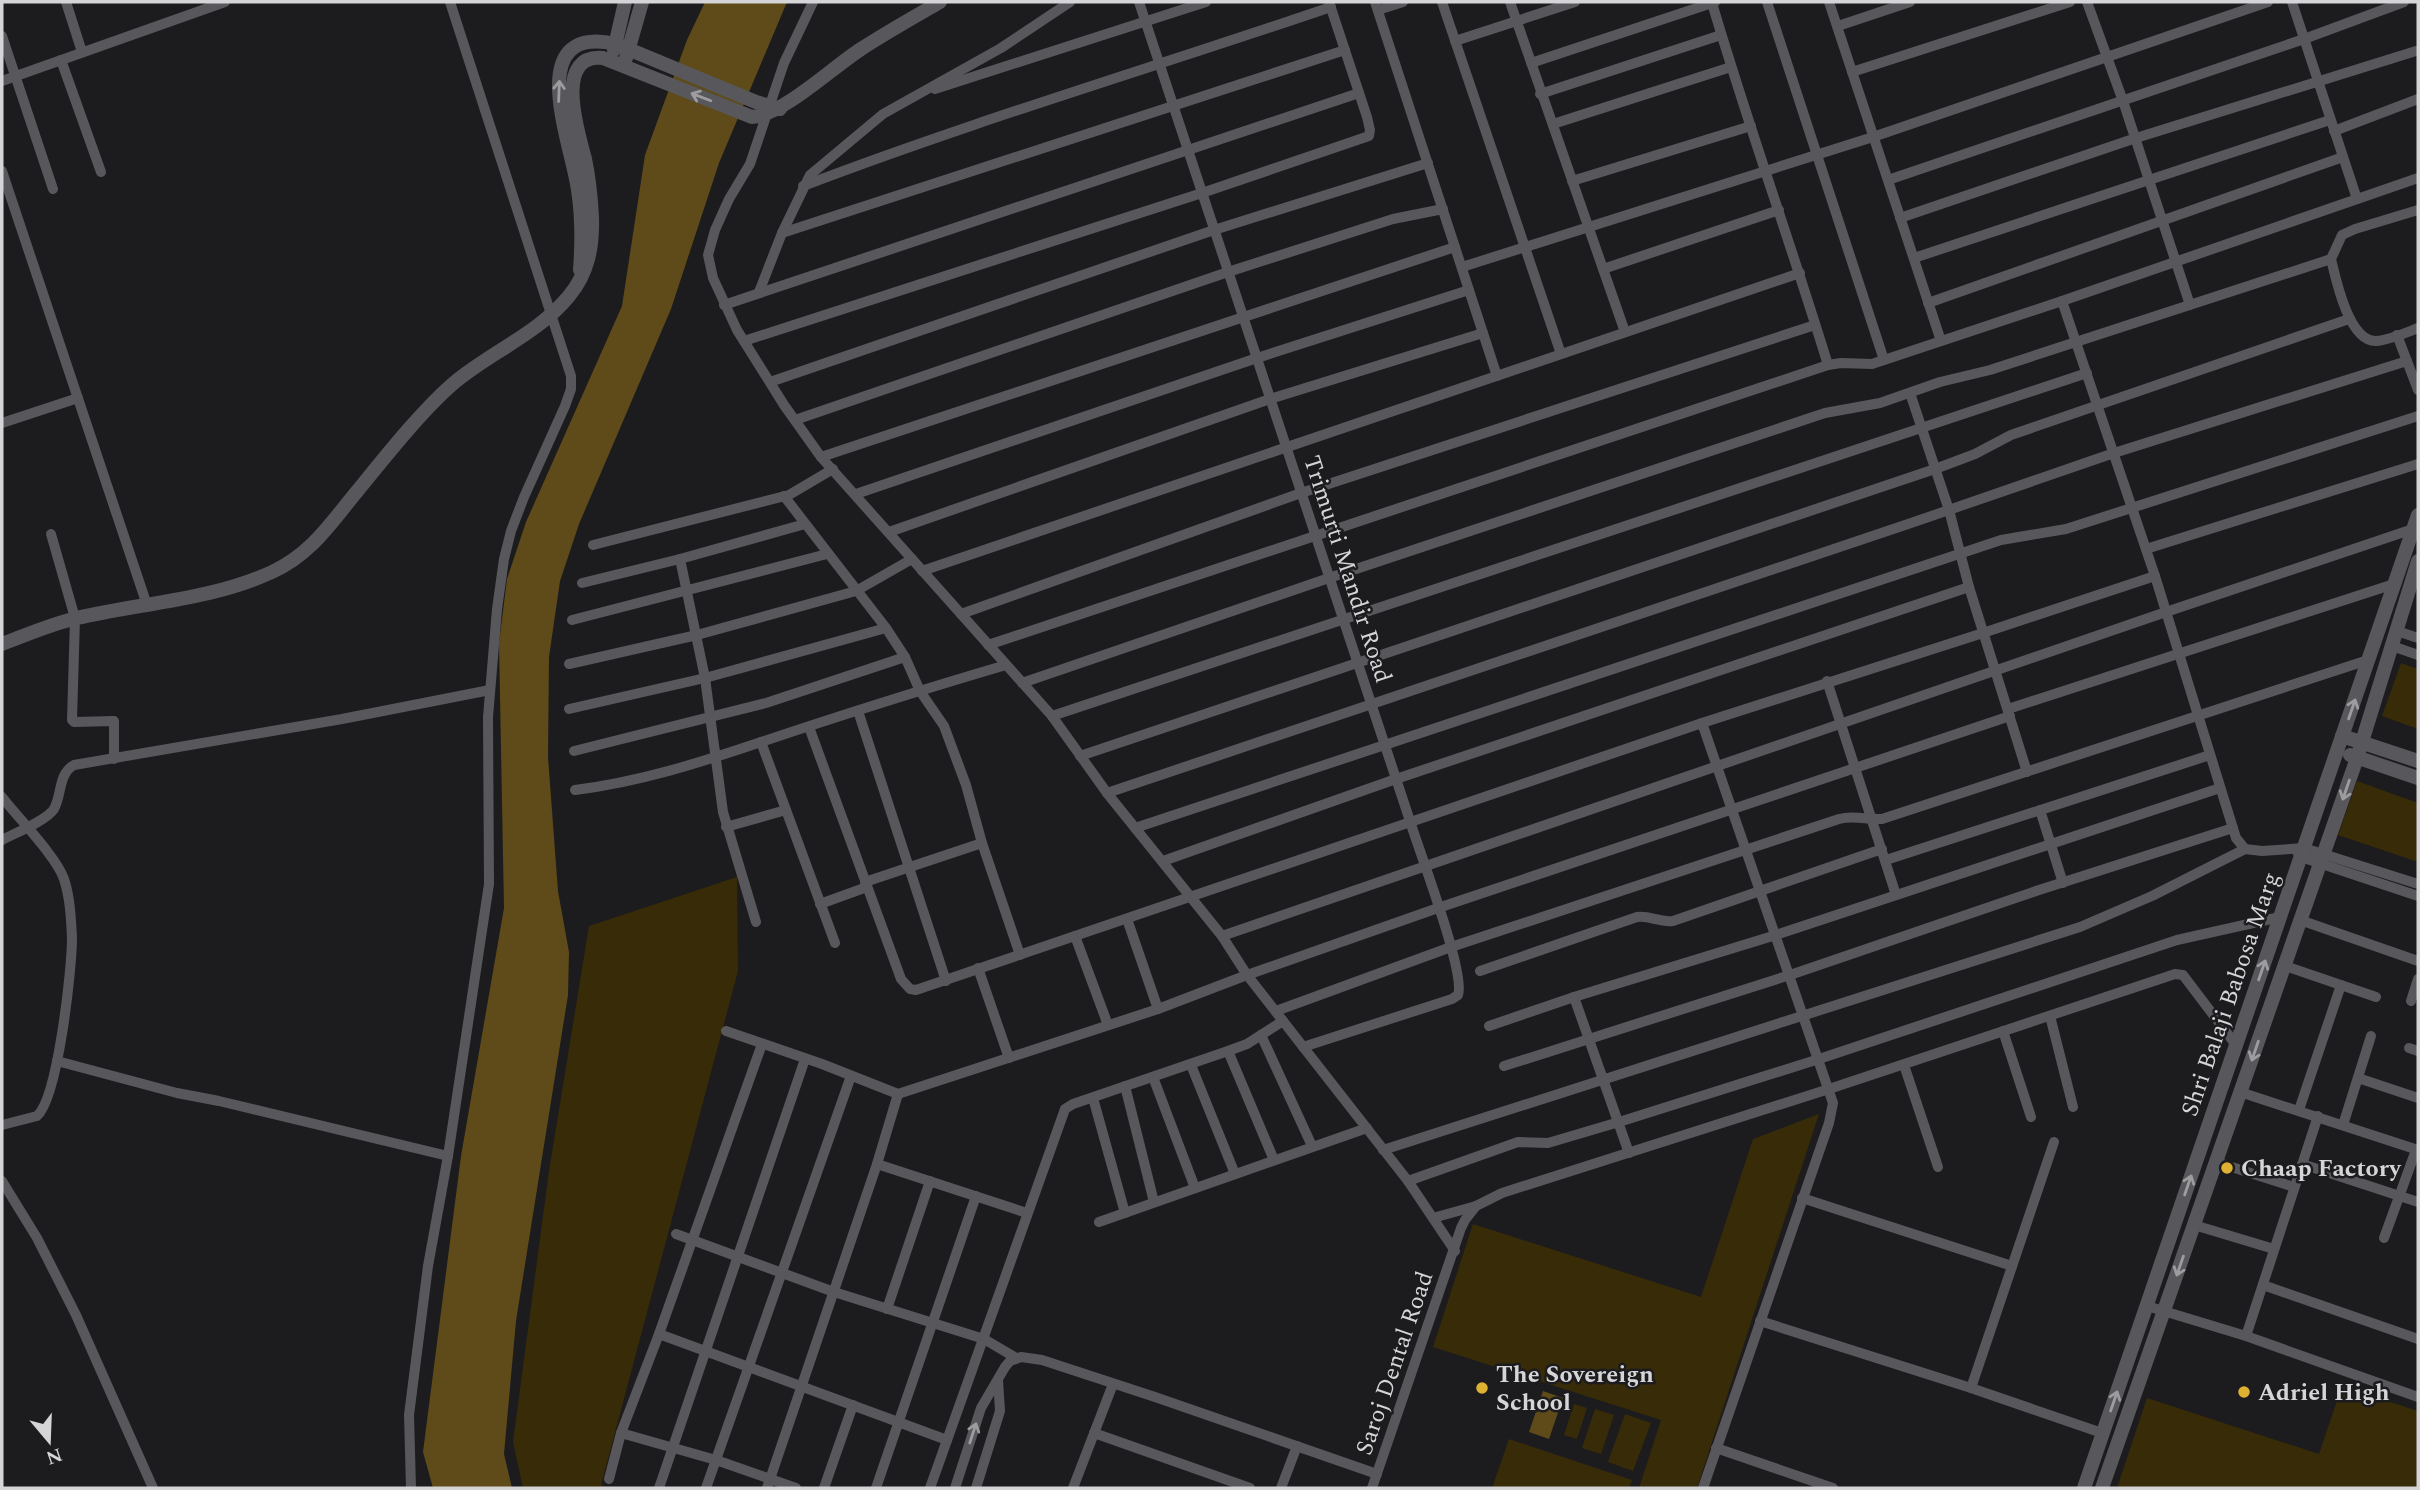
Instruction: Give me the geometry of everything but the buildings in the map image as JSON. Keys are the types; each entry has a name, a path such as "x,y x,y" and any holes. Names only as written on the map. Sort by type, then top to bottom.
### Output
{"street":[{"path":"66,2 82,52"},
{"path":"2,81 222,2"},
{"path":"409,1488 409,1415 428,1266 448,1156 489,884 490,690 504,559 511,531 571,389 571,376 552,314 450,2"},
{"path":"622,46 625,2"},
{"path":"617,64 642,2"},
{"name":"Saroj Dental Road","path":"813,2 765,110 750,164 715,230 708,255 713,278 724,305 770,382 821,457 1052,716 1107,793 1222,936 1247,975 1408,1181 1455,1251"},
{"path":"2,644 75,618 242,584 293,561 321,537 358,489 453,383 552,314 570,295 588,263 592,217 585,161 572,113 573,84 582,64 595,58 649,77 765,110 940,2"},
{"path":"759,292 782,233 810,175 883,114 909,97 1001,48 1070,2"},
{"name":"Trimurti Mandir Road","path":"1139,2 1410,821 1451,947 1460,987 1458,995 1303,1047"},
{"path":"909,97 1206,2"},
{"path":"1403,2 1376,6 1497,376"},
{"path":"1442,2 1561,354"},
{"path":"1510,2 1625,332"},
{"path":"1455,41 1575,2"},
{"path":"1531,64 1714,2 1721,36 1828,365"},
{"path":"1767,2 1884,360"},
{"path":"1829,2 1941,341"},
{"path":"1838,26 1910,2"},
{"path":"1852,72 2070,2"},
{"path":"2087,2 2136,138 2190,305"},
{"path":"1462,267 1873,137 2268,2"},
{"path":"2292,2 2357,199"},
{"path":"1888,180 2304,39 2404,2"},
{"path":"744,341 1202,193 1369,136 1370,131 1330,4 1160,65 900,149 803,186"},
{"path":"2,36 53,189"},
{"path":"1540,94 1721,36"},
{"path":"579,279 581,244 578,190 558,98 563,62 576,45 600,40 622,46 765,110"},
{"path":"782,233 1345,50"},
{"path":"1900,218 2136,138 2416,51"},
{"path":"61,60 101,173"},
{"path":"1553,124 1731,67"},
{"path":"724,305 1359,93"},
{"path":"1914,258 2148,179 2418,99"},
{"path":"1572,181 1751,126"},
{"path":"1928,303 2343,157"},
{"path":"770,382 1214,230 1428,163"},
{"path":"2,171 7,204 78,398 147,605"},
{"path":"988,645 1828,365 1872,364 2418,178"},
{"path":"795,420 1228,272 1392,219 1443,209"},
{"path":"1603,269 1779,210"},
{"path":"2418,210 2342,235 2331,259 2349,320 2357,333 2366,340 2377,341 2418,328"},
{"path":"821,457 1455,247"},
{"path":"1022,683 1825,413 1880,403 2331,259"},
{"path":"922,571 1800,273"},
{"path":"856,494 1257,358 1469,290"},
{"path":"2062,301 2155,576 2236,838 2245,849"},
{"path":"1080,756 1935,469 1975,454 2011,435 2349,320"},
{"path":"961,614 1301,493 1815,325"},
{"path":"889,532 1270,399 1483,333"},
{"path":"2397,335 2418,390"},
{"path":"1107,793 2113,453 2407,361"},
{"path":"1052,716 2087,373"},
{"path":"1910,393 1949,510 1969,587 2027,772"},
{"path":"2,423 78,398"},
{"path":"1135,828 2001,540 2055,532 2418,416"},
{"path":"2146,549 2418,464"},
{"path":"593,545 785,496 804,488 833,469"},
{"path":"785,496 886,628 905,657 920,691 944,726 1020,955"},
{"name":"Shri Balaji Babosa Marg","path":"2084,1488 2280,917 2300,851 2418,514"},
{"path":"582,583 805,524"},
{"path":"1222,936 2166,611 2413,529"},
{"path":"51,534 75,618 72,720 114,721 114,759"},
{"path":"572,621 827,554"},
{"path":"680,559 705,678 726,827 757,922"},
{"path":"569,664 696,635 856,591 912,559"},
{"name":"Shri Balaji Babosa Marg","path":"2102,1488 2357,758 2415,578 2418,561"},
{"path":"808,727 901,979 909,989 916,990 1826,681 2155,576"},
{"path":"726,1031 898,1094 1158,1009 1438,908 1854,768 2178,653 2394,584"},
{"path":"1163,861 1395,779 1969,587"},
{"path":"569,709 705,678 886,628"},
{"path":"2397,631 2418,638"},
{"path":"2392,646 2418,654"},
{"path":"574,751 711,718 905,657"},
{"path":"929,1488 1065,1110 1073,1104 1228,1051 1261,1035 1280,1016 1451,947 1839,819 1850,816 1872,820 1890,817 2368,660"},
{"path":"575,790 637,781 717,758 1006,665"},
{"path":"1826,681 1896,895"},
{"path":"2,840 53,810 68,769 74,765 342,719 490,690"},
{"path":"858,711 946,981"},
{"path":"1702,723 1833,1103 1833,1114 1703,1488"},
{"path":"2342,736 2418,761"},
{"path":"761,742 835,943"},
{"path":"2337,751 2418,778"},
{"path":"1480,971 1637,917 1650,916 1659,922 1673,921 1761,892 2040,810 2210,755"},
{"path":"1489,1026 1776,935 2220,788"},
{"path":"2,797 56,863 63,877 69,901 72,938 70,974 57,1061 41,1114 2,1125"},
{"path":"726,827 786,810"},
{"path":"2040,810 2063,883"},
{"path":"1504,1066 1790,975 2233,828"},
{"path":"820,904 910,867 982,843"},
{"path":"1383,1150 2080,927 2152,896 2245,849 2300,851 2418,895"},
{"path":"2322,859 2418,884"},
{"path":"1408,1181 1507,1145 1518,1142 1548,1143 1619,1122 2203,932 2280,917"},
{"path":"1126,919 1158,1009"},
{"path":"2300,920 2418,961"},
{"path":"1075,936 1108,1025"},
{"path":"2285,965 2376,997"},
{"path":"978,968 1009,1058"},
{"path":"1433,1218 1476,1206 1502,1193 1903,1065 2175,974 2183,975 2236,1045"},
{"path":"2411,1001 2418,979"},
{"path":"2299,1110 2341,985"},
{"path":"1574,997 1629,1153"},
{"path":"2050,1016 2073,1107"},
{"path":"2003,1031 2031,1117"},
{"path":"1261,1035 1312,1146"},
{"path":"2343,1125 2371,1036"},
{"path":"609,1479 621,1433 762,1044"},
{"path":"1228,1051 1274,1160"},
{"path":"659,1488 805,1059"},
{"path":"57,1061 177,1093 448,1156"},
{"path":"1191,1065 1235,1174"},
{"path":"1903,1065 1938,1167"},
{"path":"706,1488 851,1076"},
{"path":"1153,1077 1195,1188"},
{"path":"2358,1078 2418,1098"},
{"path":"1125,1086 1154,1202"},
{"path":"2240,1092 2417,1150 2384,1237"},
{"path":"769,1484 898,1094"},
{"path":"1093,1098 1125,1213"},
{"path":"2246,1336 2318,1116"},
{"path":"1099,1222 1367,1128"},
{"path":"1971,1388 2054,1142"},
{"path":"2216,1162 2294,1187"},
{"path":"877,1164 1027,1213"},
{"path":"2302,1164 2418,1202"},
{"path":"2,1181 37,1238 76,1315 153,1488"},
{"path":"887,1309 930,1181"},
{"path":"876,1488 976,1196"},
{"path":"1802,1198 2012,1266"},
{"name":"Saroj Dental Road","path":"1372,1488 1465,1220 1476,1206"},
{"path":"2194,1225 2274,1249"},
{"path":"676,1234 834,1292 984,1339 1016,1358"},
{"path":"2263,1285 2418,1339"},
{"path":"2147,1306 2246,1336 2418,1396"},
{"path":"1760,1321 2102,1433"},
{"path":"659,1334 947,1440"},
{"path":"955,1488 981,1408 1004,1367 1016,1358 1028,1357 1377,1474"},
{"path":"976,1488 1000,1411 998,1380"},
{"path":"1073,1488 1113,1384"},
{"path":"824,1488 853,1405"},
{"path":"621,1433 716,1460 769,1484 796,1488"},
{"path":"1094,1433 1250,1488"},
{"path":"1281,1488 1297,1447"},
{"path":"1716,1448 1833,1488"},
{"path":"1792,1488 1796,1475"}],"shaded area":[{"path":"705,2 787,2 719,163 671,309 579,524 560,581 549,657 548,757 558,891 569,952 568,995 516,1321 504,1454 512,1488 433,1488 423,1452 461,1156 504,908 499,643 507,579 526,522 622,306 645,155 687,40"},
{"path":"2401,663 2418,669 2418,729 2382,716"},
{"path":"2357,781 2418,803 2418,862 2338,835"},
{"path":"737,877 738,971 601,1485 610,1488 523,1488 513,1442 549,1171 589,926"},
{"path":"1819,1114 1697,1488 1639,1488 1661,1420 1433,1347 1473,1224 1701,1297 1753,1139"},
{"path":"2342,1386 2418,1411 2418,1488 2117,1488 2147,1398 2319,1454"},
{"path":"1543,1391 1563,1398 1549,1439 1529,1432"},
{"path":"1574,1404 1587,1408 1577,1439 1564,1435"},
{"path":"1595,1409 1614,1415 1601,1454 1582,1448"},
{"path":"1625,1414 1651,1423 1633,1471 1608,1462"},
{"path":"1509,1439 1632,1480 1629,1488 1492,1488"}],"place":[{"name":"Chaap Factory","path":"2227,1168"},
{"name":"The Sovereign School","path":"1482,1388"},
{"name":"Adriel High","path":"2244,1392"}]}
